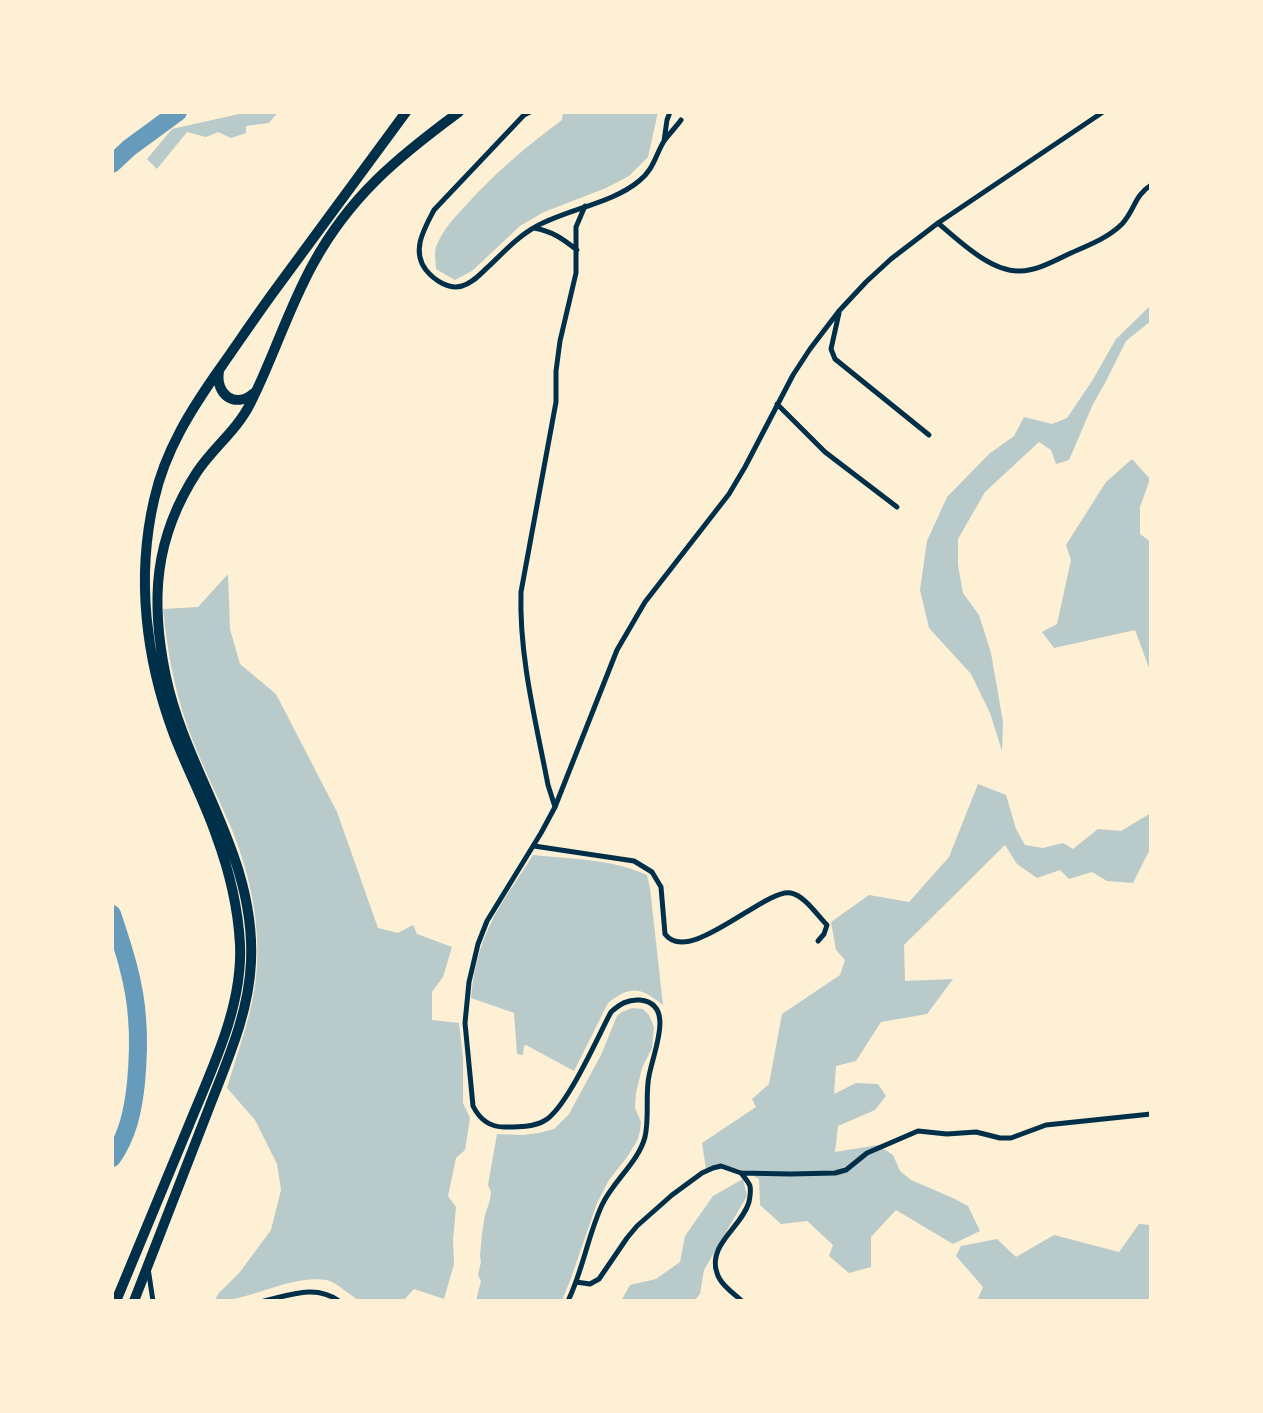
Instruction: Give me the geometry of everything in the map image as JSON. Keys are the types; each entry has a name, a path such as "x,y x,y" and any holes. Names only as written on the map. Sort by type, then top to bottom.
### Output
{"highway":[{"path":"257,389 243,400 226,397 220,390 218,373 258,312 406,112"},
{"path":"134,1301 223,1074 244,1012 252,944 241,874 182,728 167,682 156,607 163,549 172,520 199,470 247,409 298,295 331,234 352,206 393,163 459,112"},
{"path":"116,1301 216,1058 232,1008 239,974 240,944 229,878 216,835 174,732 158,684 149,646 145,606 147,542 153,501 164,464 196,402 223,365"}],"street":[{"path":"530,112 524,115 433,211 418,247 422,265 431,276 445,285 460,287 474,281 518,238 533,228 558,215 618,195 640,181 655,163 664,141 670,112"},
{"path":"568,1301 602,1205 638,1153 644,1139 650,1067 660,1035 661,1021 657,1009 647,1001 636,1000 620,1004 611,1012 564,1102 553,1115 542,1123 528,1126 502,1127 489,1124 478,1117 473,1106 465,1023 469,982 478,944 487,921 555,807 617,650 631,624 729,494 793,375 810,349 866,282 937,223 1103,112"},
{"path":"664,141 681,120"},
{"path":"937,223 992,264 1006,270 1022,272 1044,266 1107,237 1129,215 1142,191 1151,186"},
{"path":"555,807 548,785 522,643 520,592 556,402 560,341 576,273 576,227 584,206"},
{"path":"533,228 556,234 576,250"},
{"path":"839,312 831,349 835,359 929,435"},
{"path":"777,404 825,452 897,507"},
{"path":"534,846 634,861 652,872 661,887 664,934 669,939 692,941 728,924 782,891 794,893 827,925 818,941"},
{"path":"576,1282 590,1284 599,1279 637,1226 702,1173 721,1167 741,1173 835,1173 846,1170 867,1153 918,1131 947,1134 976,1132 1012,1138 1046,1125 1151,1114"},
{"path":"741,1173 748,1182 749,1200 745,1212 718,1248 714,1259 721,1281 742,1301"},
{"path":"148,1265 153,1301"},
{"path":"264,1301 308,1291 318,1291 339,1301"}],"shaded area":[{"path":"248,112 278,112 269,123 246,126 246,133 231,138 218,132 206,137 187,132 157,169 147,159 172,129"},
{"path":"563,112 658,112 648,157 629,176 544,212 520,226 472,271 455,280 436,269 436,247 450,224 501,170 562,120"},
{"path":"1151,305 1151,321 1126,341 1093,404 1069,460 1056,464 1051,450 1039,442 985,492 958,539 958,565 963,593 979,615 991,653 1003,722 1002,751 990,713 971,674 929,628 920,590 927,541 947,497 989,454 1014,436 1024,417 1052,424 1067,418 1116,339"},
{"path":"1132,459 1150,479 1140,507 1140,534 1151,542 1151,673 1135,630 1054,648 1042,632 1057,624 1071,560 1066,545 1106,482"},
{"path":"228,574 230,629 240,664 276,694 337,812 378,928 398,933 413,925 417,934 452,947 443,977 432,992 432,1020 459,1023 463,1058 463,1103 470,1118 465,1150 456,1158 448,1196 456,1207 454,1264 444,1299 414,1289 403,1301 356,1301 334,1283 313,1279 242,1297 214,1301 240,1272 271,1230 281,1190 277,1164 255,1120 227,1088 246,1027 256,981 255,911 236,841 183,713 172,669 163,609 198,607"},
{"path":"978,784 1006,795 1016,829 1025,845 1043,848 1063,843 1073,849 1098,829 1121,831 1151,813 1151,850 1133,883 1107,881 1092,872 1069,879 1060,870 1037,878 1017,864 1005,845 904,945 905,981 953,979 927,1014 881,1022 856,1061 836,1066 834,1094 856,1083 878,1084 886,1096 875,1110 838,1126 835,1152 878,1145 893,1155 900,1171 911,1180 968,1206 980,1231 953,1244 896,1210 871,1237 871,1267 849,1273 829,1256 833,1245 807,1221 781,1224 760,1205 759,1179 734,1168 706,1169 702,1143 756,1107 752,1099 769,1084 782,1014 840,975 845,960 836,950 831,922 869,895 909,902 949,857"},
{"path":"533,855 591,860 620,866 647,875 650,888 663,1005 636,990 616,997 608,1003 574,1071 526,1045 523,1055 517,1054 514,1013 471,998 477,961 486,934 499,907"},
{"path":"632,1008 643,1009 654,1027 652,1048 642,1068 636,1093 635,1108 641,1122 640,1131 637,1141 609,1180 597,1203 562,1300 476,1301 481,1281 478,1275 482,1234 491,1192 488,1185 497,1134 523,1135 554,1129 569,1114 601,1055 617,1016"},
{"path":"743,1179 747,1196 704,1270 700,1294 694,1301 621,1301 630,1285 656,1279 680,1262 685,1236 713,1196"},
{"path":"1139,1224 1151,1225 1151,1301 977,1301 983,1287 956,1256 961,1246 997,1239 1016,1257 1054,1235 1119,1252"}],"waterway":[{"path":"112,164 178,112"},
{"path":"112,914 134,992 138,1042 131,1113 126,1132 112,1158"}]}
